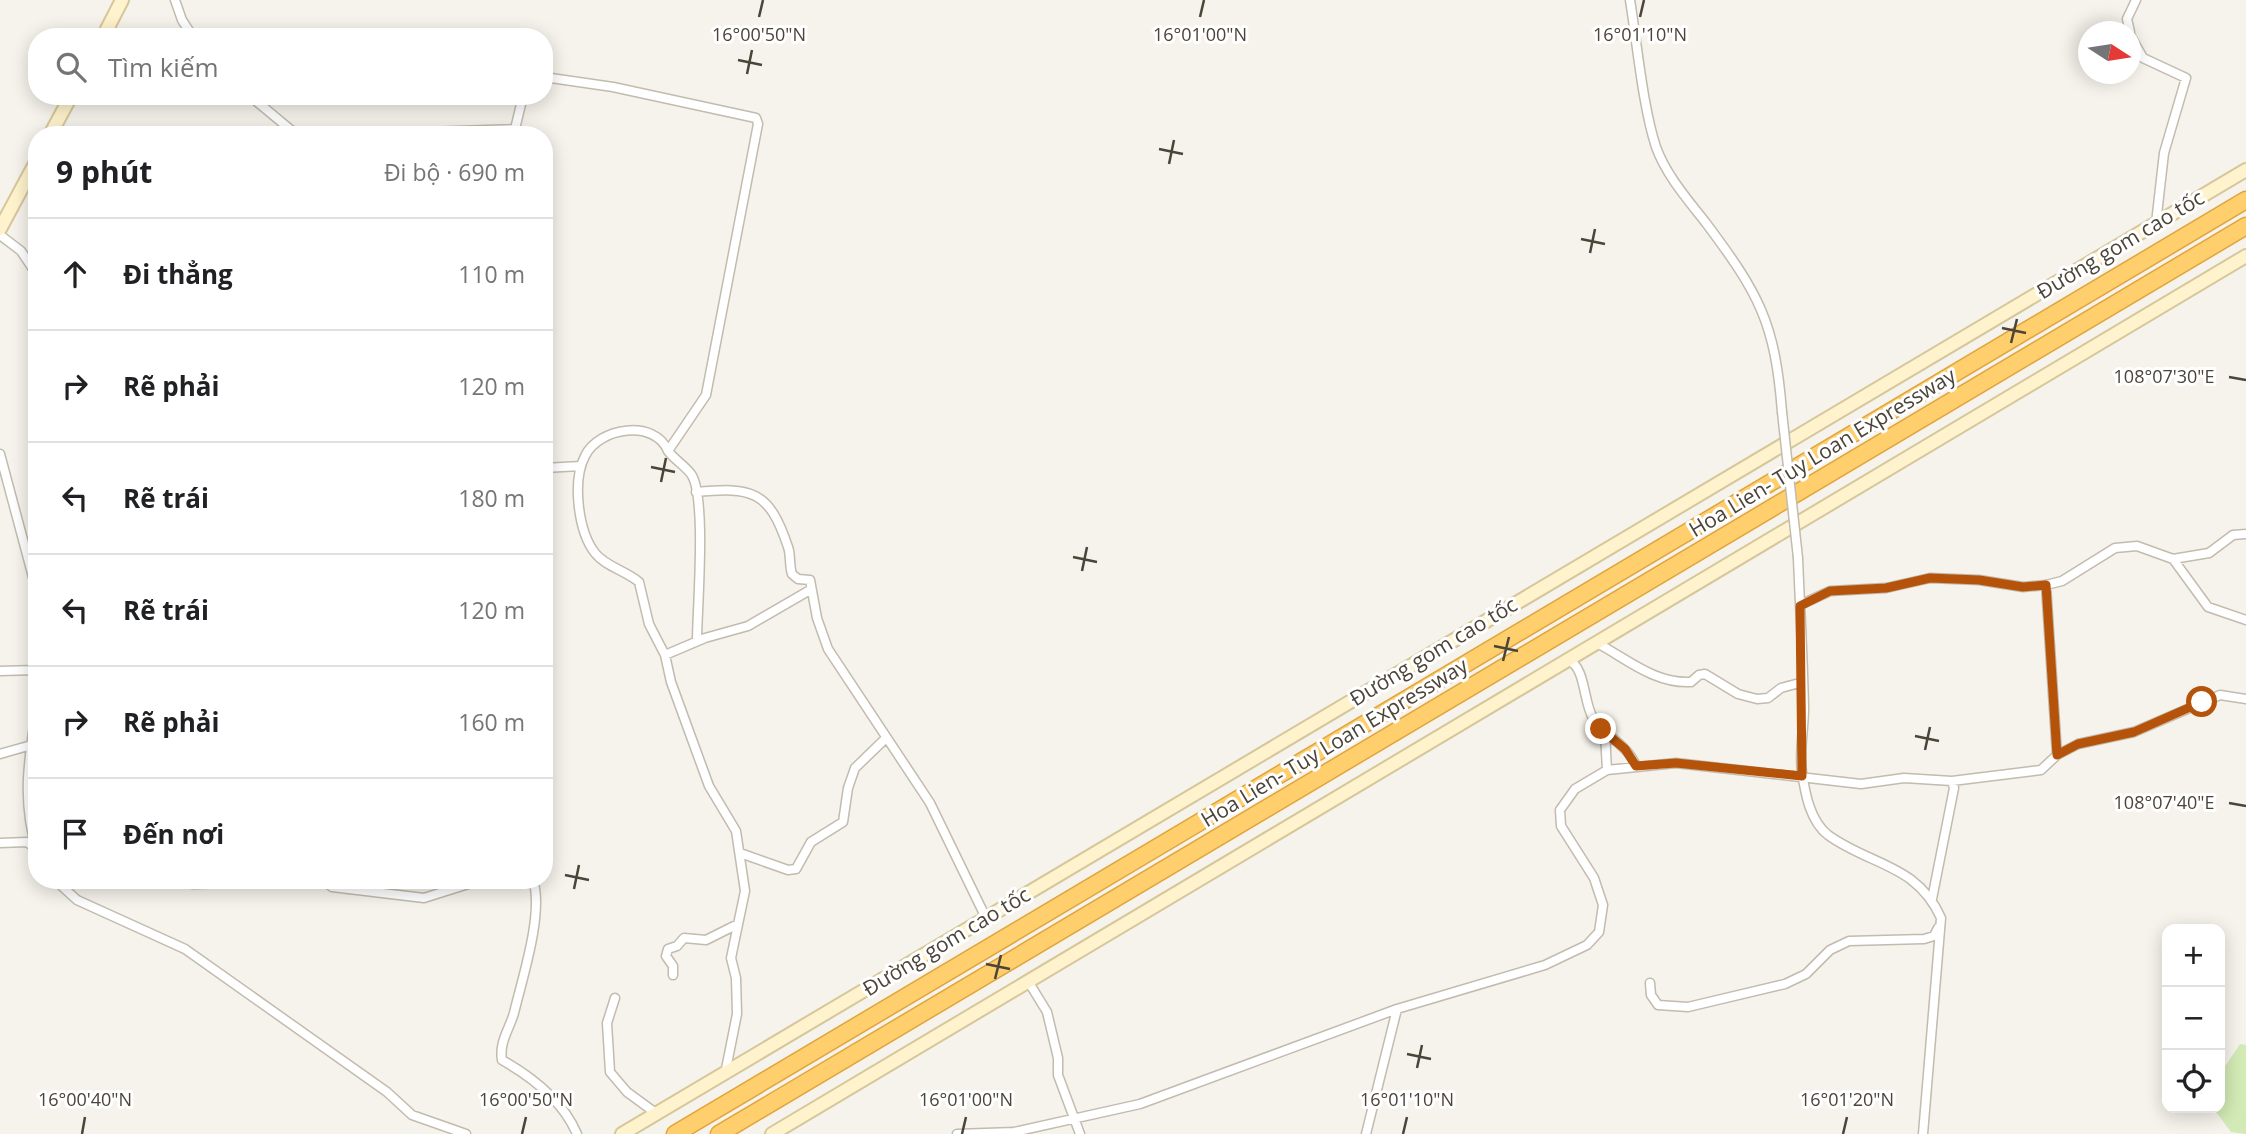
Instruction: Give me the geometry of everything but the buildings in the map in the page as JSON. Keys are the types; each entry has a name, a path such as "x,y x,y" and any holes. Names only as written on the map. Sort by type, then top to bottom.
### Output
{"highway":[{"name":"Hoa Lien- Tuy Loan Expressway","path":"675,1134 2246,200"},
{"name":"Hoa Lien- Tuy Loan Expressway","path":"719,1134 2246,226"}],"main road":[{"path":"108,28 122,0"},
{"path":"55,126 66,105"},
{"name":"Đường gom cao tốc","path":"622,1134 2246,170"},
{"path":"0,229 28,177"},
{"path":"772,1134 2246,256"}],"street":[{"path":"175,0 187,28"},
{"path":"1630,0 1657,147 1674,181 1741,271 1770,328 1779,372 1798,558 1803,682 1802,776 1815,820 1824,831 1887,863 1916,882 1932,899 1941,918 1923,1134"},
{"path":"2127,21 2136,0"},
{"path":"2141,54 2143,58 2186,78 2164,153 2156,223"},
{"path":"553,78 613,87 756,118 758,124 706,395 668,451"},
{"path":"261,105 285,126"},
{"path":"517,126 521,105"},
{"path":"0,235 21,251 28,262"},
{"path":"696,641 699,528 692,475 668,451 661,438 652,432 624,431 595,443 585,454 581,466 578,512 583,534 596,556 639,582 649,624 665,654 671,682 709,786 736,831 745,887 731,958 736,978 737,1014 725,1074"},
{"path":"0,454 28,546"},
{"path":"553,468 581,466"},
{"path":"696,492 741,489 763,500 777,521 789,550 792,574 798,579 809,579 828,649 930,803 986,918"},
{"path":"1800,606 1830,591 1886,588 1930,578 1979,580 2023,587 2046,585 2062,581 2115,548 2137,546 2174,559 2209,552 2233,535 2246,534"},
{"path":"2174,559 2208,607 2246,620"},
{"path":"2046,585 2057,755"},
{"path":"665,654 696,641 748,626 810,590"},
{"path":"1597,643 1654,676 1691,682 1699,675 1705,674 1738,694 1757,699 1768,698 1781,688 1803,682"},
{"path":"1567,660 1578,668 1592,715 1605,733 1625,749 1636,766"},
{"path":"0,671 28,670"},
{"path":"957,1134 1013,1132 1140,1104 1397,1009 1545,964 1595,940 1604,913 1600,892 1590,871 1568,842 1559,818 1562,803 1575,789 1607,770 1676,763 1802,776 1845,784 1904,778 1952,781 2041,770 2057,755 2078,744 2134,732 2220,695 2246,699"},
{"path":"1605,733 1607,770"},
{"path":"740,853 788,870 796,869 811,842 843,822 848,788 855,768 886,739"},
{"path":"0,754 28,746 28,807"},
{"path":"1932,899 1954,788 1952,781"},
{"path":"0,844 28,843"},
{"path":"65,889 77,900 185,948 387,1092 412,1115 466,1134"},
{"path":"349,889 424,898 452,889"},
{"path":"534,889 533,925 513,1016 500,1049 502,1060 532,1077 567,1117 577,1134"},
{"path":"1650,983 1651,995 1658,1005 1688,1007 1705,1004 1785,984 1806,974 1830,950 1849,941 1934,936 1941,918"},
{"path":"673,975 667,950 677,946 684,938 706,940 738,924"},
{"path":"1028,981 1047,1012 1058,1058 1058,1075 1080,1134"},
{"path":"615,998 607,1023 610,1072 628,1092 657,1114"},
{"path":"1366,1134 1397,1009"}],"green space":[{"path":"2240,1044 2246,1045 2246,1134 2231,1132 2217,1113 2225,1113 2225,1066"}],"route":[{"path":"1601,729 1625,749 1636,766 1676,763 1802,776 1804,734 1800,606 1830,591 1886,588 1930,578 1979,580 2023,587 2046,585 2057,755 2078,744 2134,732 2202,702"}]}
